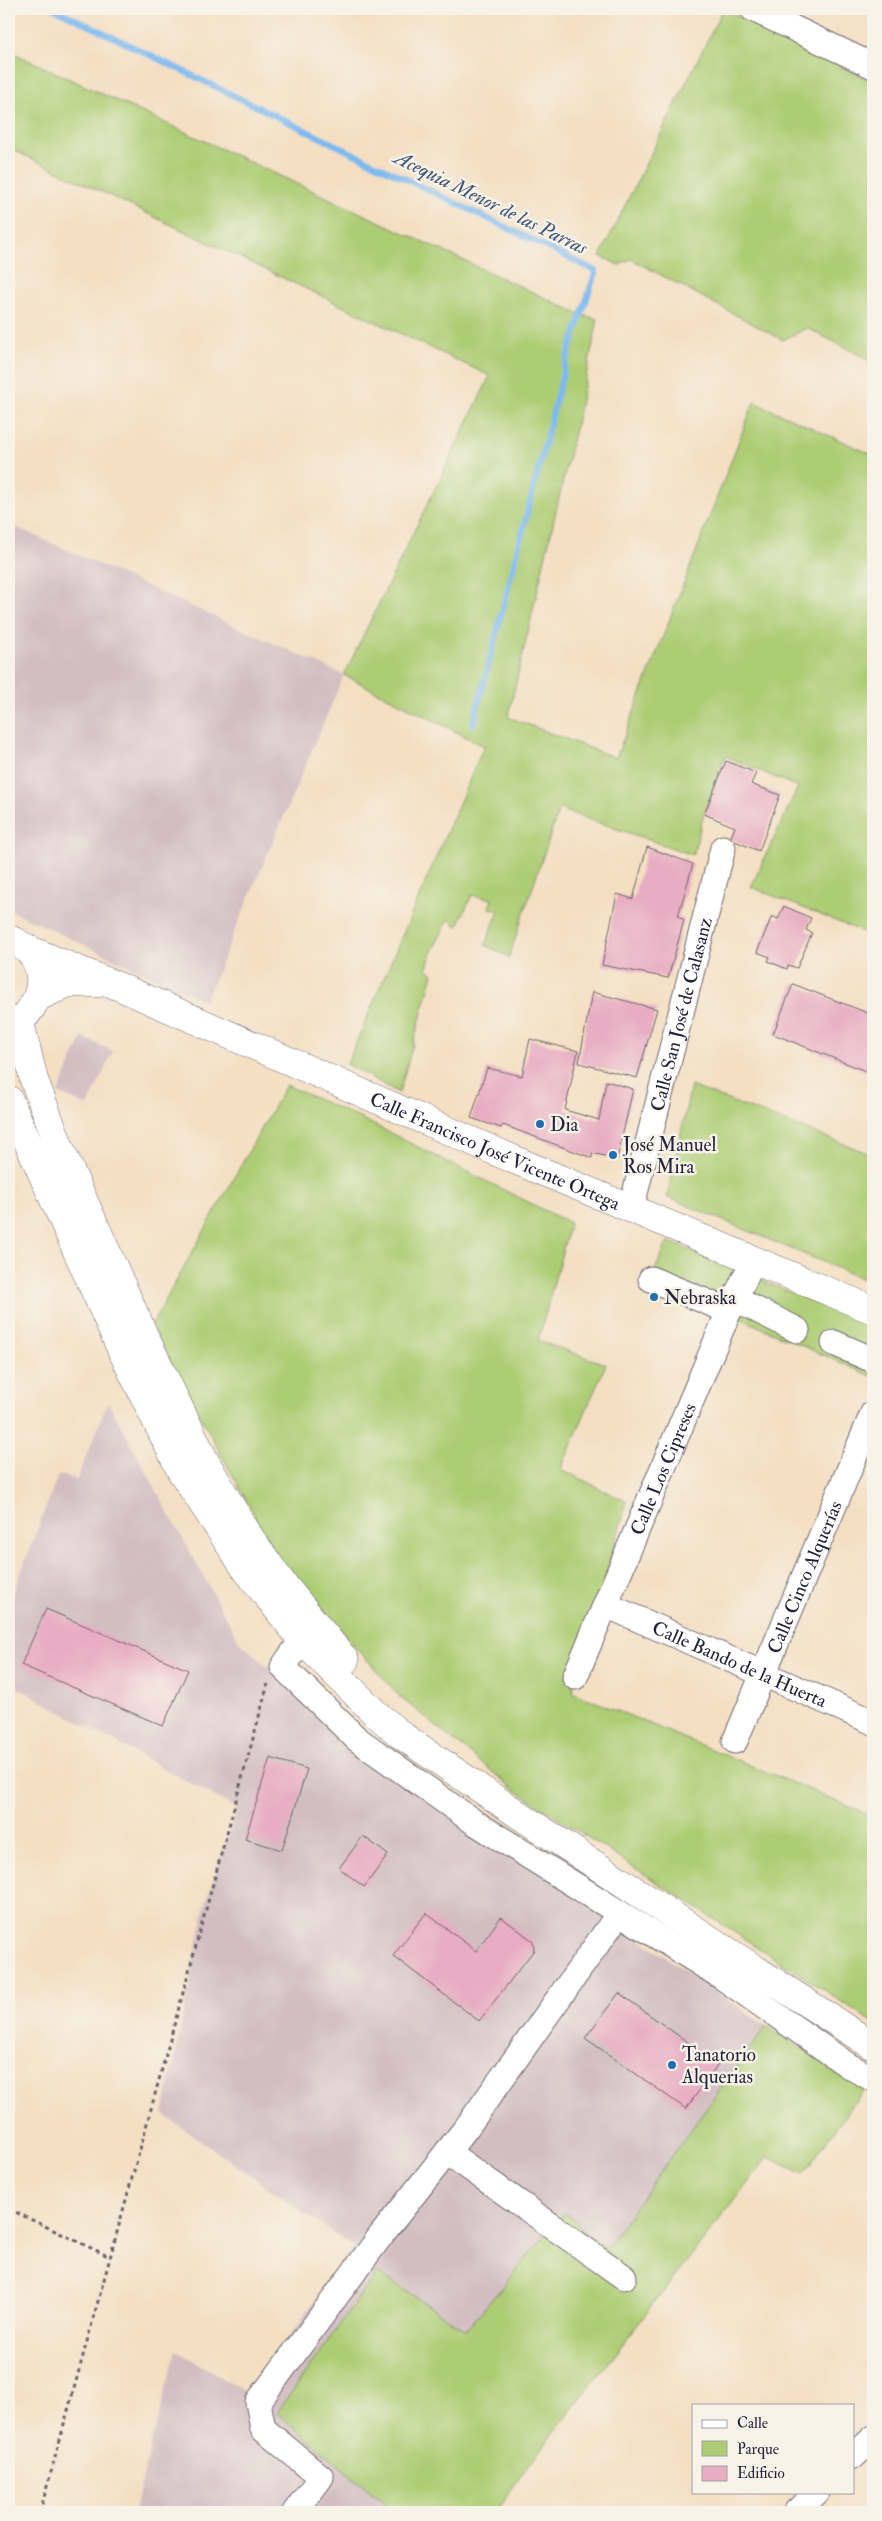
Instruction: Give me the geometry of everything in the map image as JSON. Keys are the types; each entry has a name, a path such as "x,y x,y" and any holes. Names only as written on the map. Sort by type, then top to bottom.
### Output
{"main road":[{"path":"17,944 120,987"},
{"path":"17,944 34,959 39,971 38,997 31,1011 14,1025 61,1150 183,1419 244,1529 280,1580 322,1634 392,1710 466,1779"},
{"path":"38,997 68,983 83,982 120,987"},
{"name":"Calle Francisco José Vicente Ortega","path":"120,987 631,1209 873,1310"},
{"path":"9,1100 120,1349 181,1471 231,1549 263,1593 302,1640 374,1713 401,1735 873,2046"}],"street":[{"path":"752,9 873,66"},
{"name":"Calle San José de Calasanz","path":"631,1209 723,848"},
{"name":"Calle Los Cipreses","path":"575,1677 732,1305 753,1261"},
{"path":"651,1279 732,1305 797,1330"},
{"path":"834,1343 873,1360"},
{"name":"Calle Cinco Alquerías","path":"734,1741 873,1413"},
{"name":"Calle Bando de la Huerta","path":"606,1605 873,1722"},
{"path":"302,1640 283,1667 357,1739 474,1822 618,1915 722,1978 873,2080"},
{"path":"295,2512 321,2478 263,2429 258,2402 382,2234 447,2152 618,1915"},
{"path":"447,2152 624,2277"},
{"path":"854,2456 873,2438"},
{"path":"796,2512 815,2494"}],"path":[{"path":"40,2512 270,1679"},
{"path":"9,2209 110,2257"}],"shaded area":[{"path":"9,524 344,675 205,1001 9,910"},
{"path":"82,1037 113,1051 88,1106 58,1093"},
{"path":"108,1402 240,1643 357,1739 587,1903 766,2026 605,2250 565,2212 466,2330 377,2272 277,2413 394,2512 134,2512 176,2350 248,2394 353,2247 163,2114 206,1902 237,1809 9,1683 9,1604 58,1475 77,1479"}],"green space":[{"path":"723,9 873,82 873,362 807,328 783,340 631,259 619,265 600,256"},
{"path":"9,51 582,315 598,319 575,429 508,717 616,758 754,402 873,455 873,936 751,887 798,787 725,756 704,814 693,855 559,809 509,957 485,945 499,910 489,908 492,899 472,895 457,927 449,919 432,951 427,968 433,974 399,1093 347,1064 484,746 344,675 490,376 9,148"},
{"path":"286,1085 364,1120 570,1223 538,1341 606,1364 561,1469 627,1502 572,1692 873,1816 873,2022 516,1791 401,1698 279,1560 151,1326"},
{"path":"691,1086 873,1155 873,1283 667,1197"},
{"path":"668,1241 873,1327 871,1376 651,1279"},
{"path":"766,2026 865,2088 803,2174 768,2157 523,2472 497,2512 394,2512 277,2413 377,2272 466,2330 565,2212 605,2249"}],"building":[{"path":"726,761 756,773 751,784 780,795 759,851 730,839 735,827 704,814"},
{"path":"647,847 693,864 678,916 684,920 668,978 602,965 617,894 633,899"},
{"path":"784,906 811,918 806,930 812,933 797,968 788,965 787,969 768,961 770,957 757,952 772,916 778,919"},
{"path":"793,984 873,1015 873,1074 773,1034"},
{"path":"592,992 657,1009 637,1078 579,1063"},
{"path":"530,1039 578,1051 565,1110 599,1120 606,1081 633,1089 617,1159 592,1153 592,1158 503,1125 501,1128 471,1118 487,1068 522,1076"},
{"path":"46,1609 188,1670 163,1726 21,1665"},
{"path":"270,1758 307,1769 282,1850 245,1839"},
{"path":"363,1836 388,1855 364,1887 339,1868"},
{"path":"426,1913 476,1951 501,1917 533,1941 534,1950 479,2021 393,1956"},
{"path":"619,1993 718,2064 686,2109 585,2038"}],"waterway":[{"name":"Acequia Menor de las Parras","path":"55,9 596,271 566,361 473,725"}],"place":[{"name":"Dia","path":"540,1124"},
{"name":"José Manuel Ros Mira","path":"613,1155"},
{"name":"Nebraska","path":"654,1297"},
{"name":"Tanatorio Alquerias","path":"672,2065"}]}
